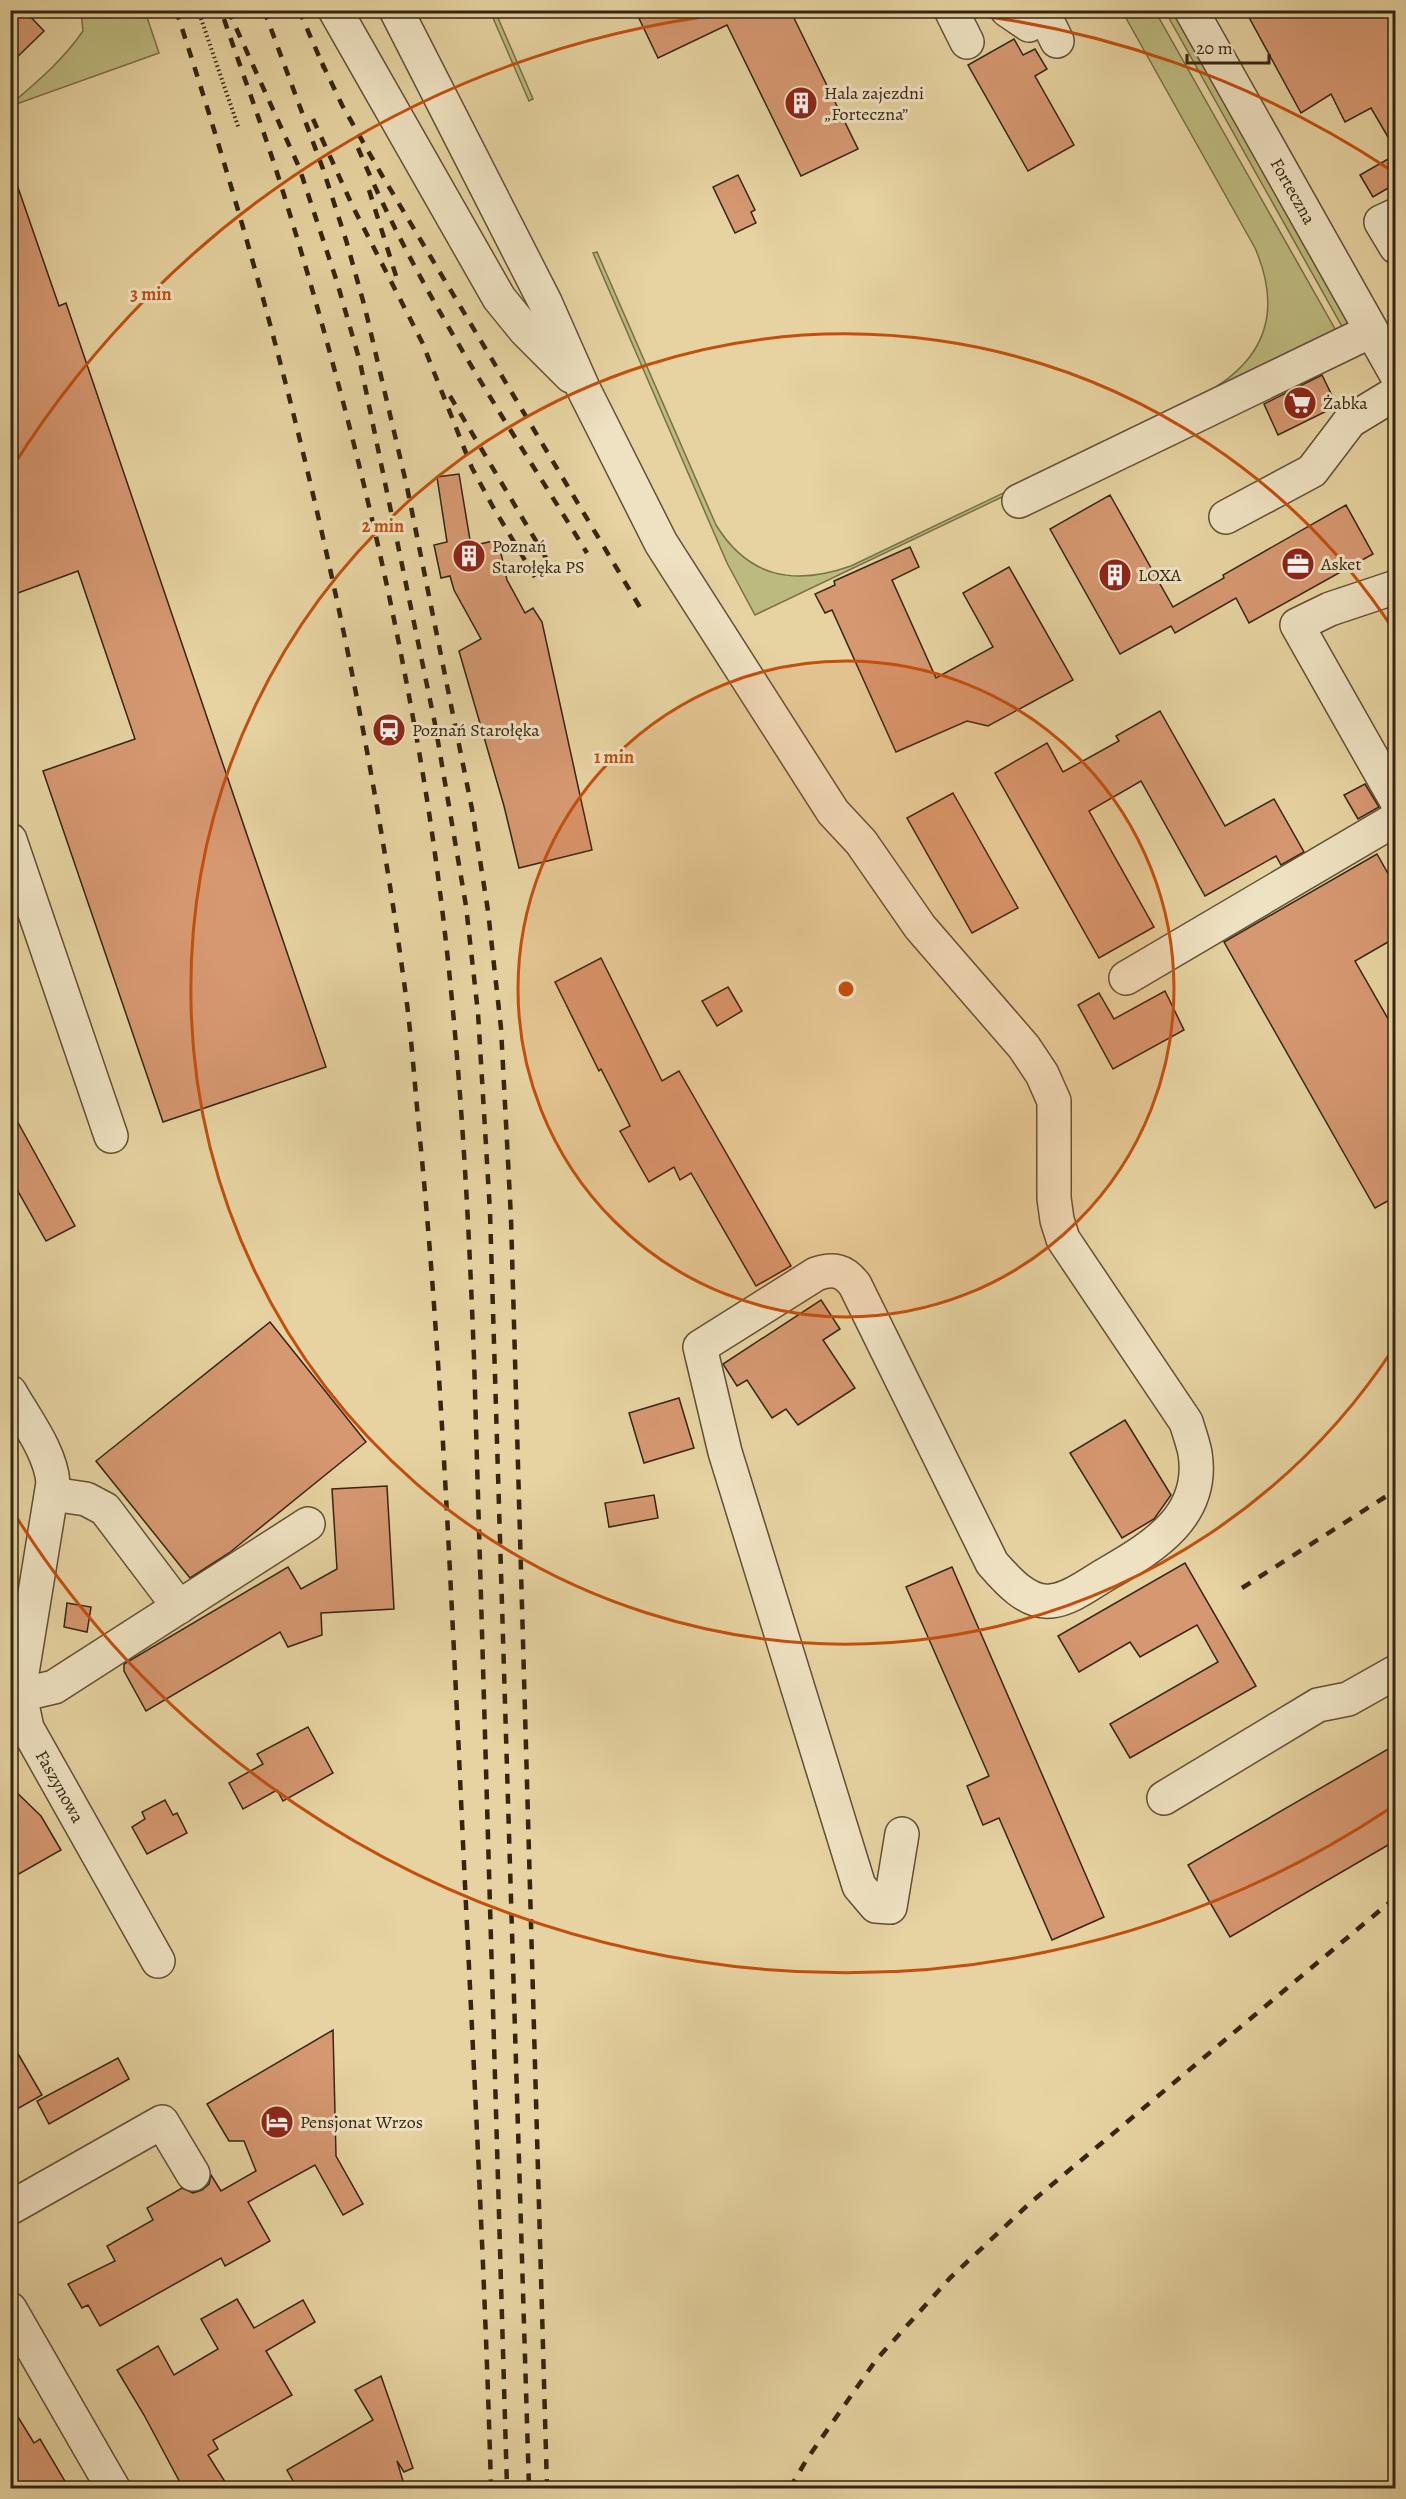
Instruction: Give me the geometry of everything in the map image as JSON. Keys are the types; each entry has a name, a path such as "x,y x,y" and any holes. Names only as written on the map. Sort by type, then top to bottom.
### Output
{"street":[{"path":"335,10 499,298 525,330 583,388"},
{"path":"396,10 545,302 583,388 662,543 833,812 861,842 920,927 1024,1047 1042,1074 1054,1101 1054,1198 1057,1220 1064,1239 1186,1422 1195,1452 1195,1487 1171,1531 1149,1549 1070,1594 1051,1601 1031,1598 1010,1583 992,1563 855,1285 847,1276 832,1270 816,1274 700,1347 724,1452 859,1886 876,1906 890,1906 902,1834"},
{"path":"951,10 967,42"},
{"name":"Forteczna","path":"1191,10 1395,374"},
{"path":"1026,16 1057,41"},
{"path":"1395,214 1381,222 1395,248"},
{"path":"1019,501 1371,331"},
{"path":"1226,518 1312,471 1350,421 1395,393"},
{"path":"1395,586 1330,609 1297,626 1395,800"},
{"path":"1126,978 1395,819"},
{"path":"10,840 111,1136"},
{"name":"Faszynowa","path":"10,1392 52,1473 52,1494 20,1695 27,1728 158,1961"},
{"path":"52,1494 86,1499 105,1509 179,1607"},
{"path":"20,1695 54,1687 308,1524"},
{"path":"1164,1798 1318,1705 1348,1699 1395,1672"},
{"path":"10,2208 162,2122 193,2174"},
{"path":"10,2309 113,2488"}],"path":[{"path":"198,10 239,129"}],"shaded area":[{"path":"81,11 145,11 159,53 11,106 50,70 75,42 83,31"},
{"path":"490,11 495,11 533,99 529,101"},
{"path":"1122,11 1155,11 1339,336 755,615 727,563 593,253 597,252 716,525 729,543 743,557 758,567 774,573 792,576 810,575 851,566 1212,393 1211,390 1246,362 1257,346 1268,310 1263,270 1255,248"},
{"path":"1165,11 1174,11 1348,320 1344,330"}],"building":[{"path":"10,10 24,10 44,31 10,64"},
{"name":"Hala zajezdni „Forteczna”","path":"635,10 790,10 858,149 801,176 727,25 658,58"},
{"path":"1245,10 1384,10 1395,31 1395,149 1371,108 1345,122 1331,94 1301,113"},
{"path":"1014,39 1023,55 1035,49 1047,69 1035,76 1074,145 1028,171 968,65"},
{"path":"1395,155 1395,184 1373,197 1360,175"},
{"path":"738,175 755,210 751,212 756,223 735,233 713,187"},
{"path":"14,176 59,306 66,303 326,1067 163,1122 43,771 135,739 78,571 10,596 10,177"},
{"name":"Żabka","path":"1322,375 1337,406 1278,435 1264,404"},
{"path":"459,474 471,546 498,540 507,580 525,613 533,608 542,622 592,850 519,868 504,806 459,651 481,639 454,590 450,576 441,578 434,545 447,542 437,477"},
{"path":"1110,495 1173,607 1224,578 1223,575 1346,505 1373,554 1249,623 1236,598 1175,633 1171,626 1120,654 1050,529"},
{"path":"910,547 919,567 892,580 936,678 993,647 963,593 1009,567 1073,680 988,726 967,721 896,752 832,610 825,613 815,594 835,585 834,581"},
{"path":"1160,711 1225,826 1274,799 1304,852 1281,865 1276,856 1205,896 1141,781 1089,811 1154,927 1099,958 995,773 1047,743 1063,772 1119,741 1116,736"},
{"path":"1365,784 1379,807 1358,819 1344,795"},
{"path":"953,793 1018,908 972,933 907,818"},
{"path":"1377,854 1395,886 1395,938 1355,961 1395,1031 1395,1197 1375,1208 1224,942"},
{"path":"601,958 662,1081 679,1071 791,1266 756,1286 691,1173 680,1180 674,1167 649,1182 620,1131 630,1126 601,1069 599,1071 555,982"},
{"path":"728,987 742,1011 717,1026 702,1001"},
{"path":"1165,991 1184,1030 1113,1069 1078,1005 1099,993 1114,1019"},
{"path":"10,1108 75,1226 46,1241 10,1177"},
{"path":"821,1300 840,1329 823,1340 855,1388 798,1425 786,1409 772,1418 747,1380 737,1386 723,1364"},
{"path":"270,1322 366,1442 229,1553 190,1578 96,1461"},
{"path":"679,1398 694,1448 644,1463 629,1413"},
{"path":"1125,1420 1171,1495 1154,1519 1122,1538 1070,1453"},
{"path":"387,1486 394,1609 321,1613 322,1635 288,1647 280,1632 146,1711 124,1671 124,1664 288,1567 301,1589 337,1569 332,1489"},
{"path":"654,1495 658,1518 609,1527 605,1503"},
{"path":"1185,1563 1256,1686 1130,1758 1110,1724 1218,1662 1197,1625 1140,1657 1130,1642 1079,1672 1058,1636"},
{"path":"952,1567 1104,1917 1052,1940 999,1818 983,1825 967,1786 989,1776 906,1587"},
{"path":"67,1603 91,1607 87,1632 64,1627"},
{"path":"308,1727 333,1773 283,1801 277,1790 243,1809 229,1783 263,1764 257,1754"},
{"path":"1395,1745 1395,1841 1230,1937 1188,1865"},
{"path":"10,1786 41,1816 61,1850 10,1879"},
{"path":"165,1800 173,1815 177,1813 187,1833 147,1854 132,1827 145,1819 142,1812"},
{"path":"333,2030 336,2156 363,2204 343,2215 315,2165 248,2202 270,2241 225,2266 221,2258 100,2326 88,2305 82,2308 68,2284 115,2261 107,2246 153,2220 147,2208 182,2188 193,2193 202,2190 209,2184 211,2175 221,2191 256,2171 244,2141 229,2141 207,2104"},
{"path":"10,2040 42,2095 10,2113"},
{"path":"118,2058 129,2079 49,2124 37,2101"},
{"path":"237,2299 254,2328 303,2300 315,2322 266,2351 292,2395 213,2440 218,2449 208,2455 229,2488 183,2488 117,2370 158,2346 174,2375 218,2349 201,2319"},
{"path":"381,2376 413,2468 404,2472 397,2461 405,2488 297,2488 287,2470 373,2420 355,2390"},
{"path":"10,2404 34,2443 40,2439 69,2488 10,2488"}],"railway":[{"path":"176,10 251,255 315,502 367,751 389,877 407,1004 426,1204 447,1506 491,2488"},
{"path":"228,10 299,167 337,282 360,362 435,724 466,906 478,1013 490,1212 529,2488"},
{"path":"264,10 323,169 365,308 407,487 472,809 488,911 501,1028 511,1218 547,2488"},
{"path":"299,10 324,68"},
{"path":"224,19 270,151 304,261 341,393 374,527 415,729 428,807 448,963 462,1121 474,1358 507,2488"},
{"path":"322,63 342,105 380,172 641,609"},
{"path":"313,119 353,207 422,342 472,468 535,577"},
{"path":"358,148 382,201 435,304 587,553"},
{"path":"369,190 397,279"},
{"path":"450,396 552,568"},
{"path":"1242,1588 1396,1490"},
{"path":"790,2488 807,2459 876,2360 950,2278 1030,2203 1396,1897"}],"place":[{"name":"Hala zajezdni „Forteczna”","path":"801,103"},
{"name":"Żabka","path":"1300,403"},
{"name":"Poznań Starołęka PS","path":"469,556"},
{"name":"Asket","path":"1298,564"},
{"name":"LOXA","path":"1115,575"},
{"name":"Poznań Starołęka","path":"389,730"},
{"name":"Pensjonat Wrzos","path":"277,2122"}]}
